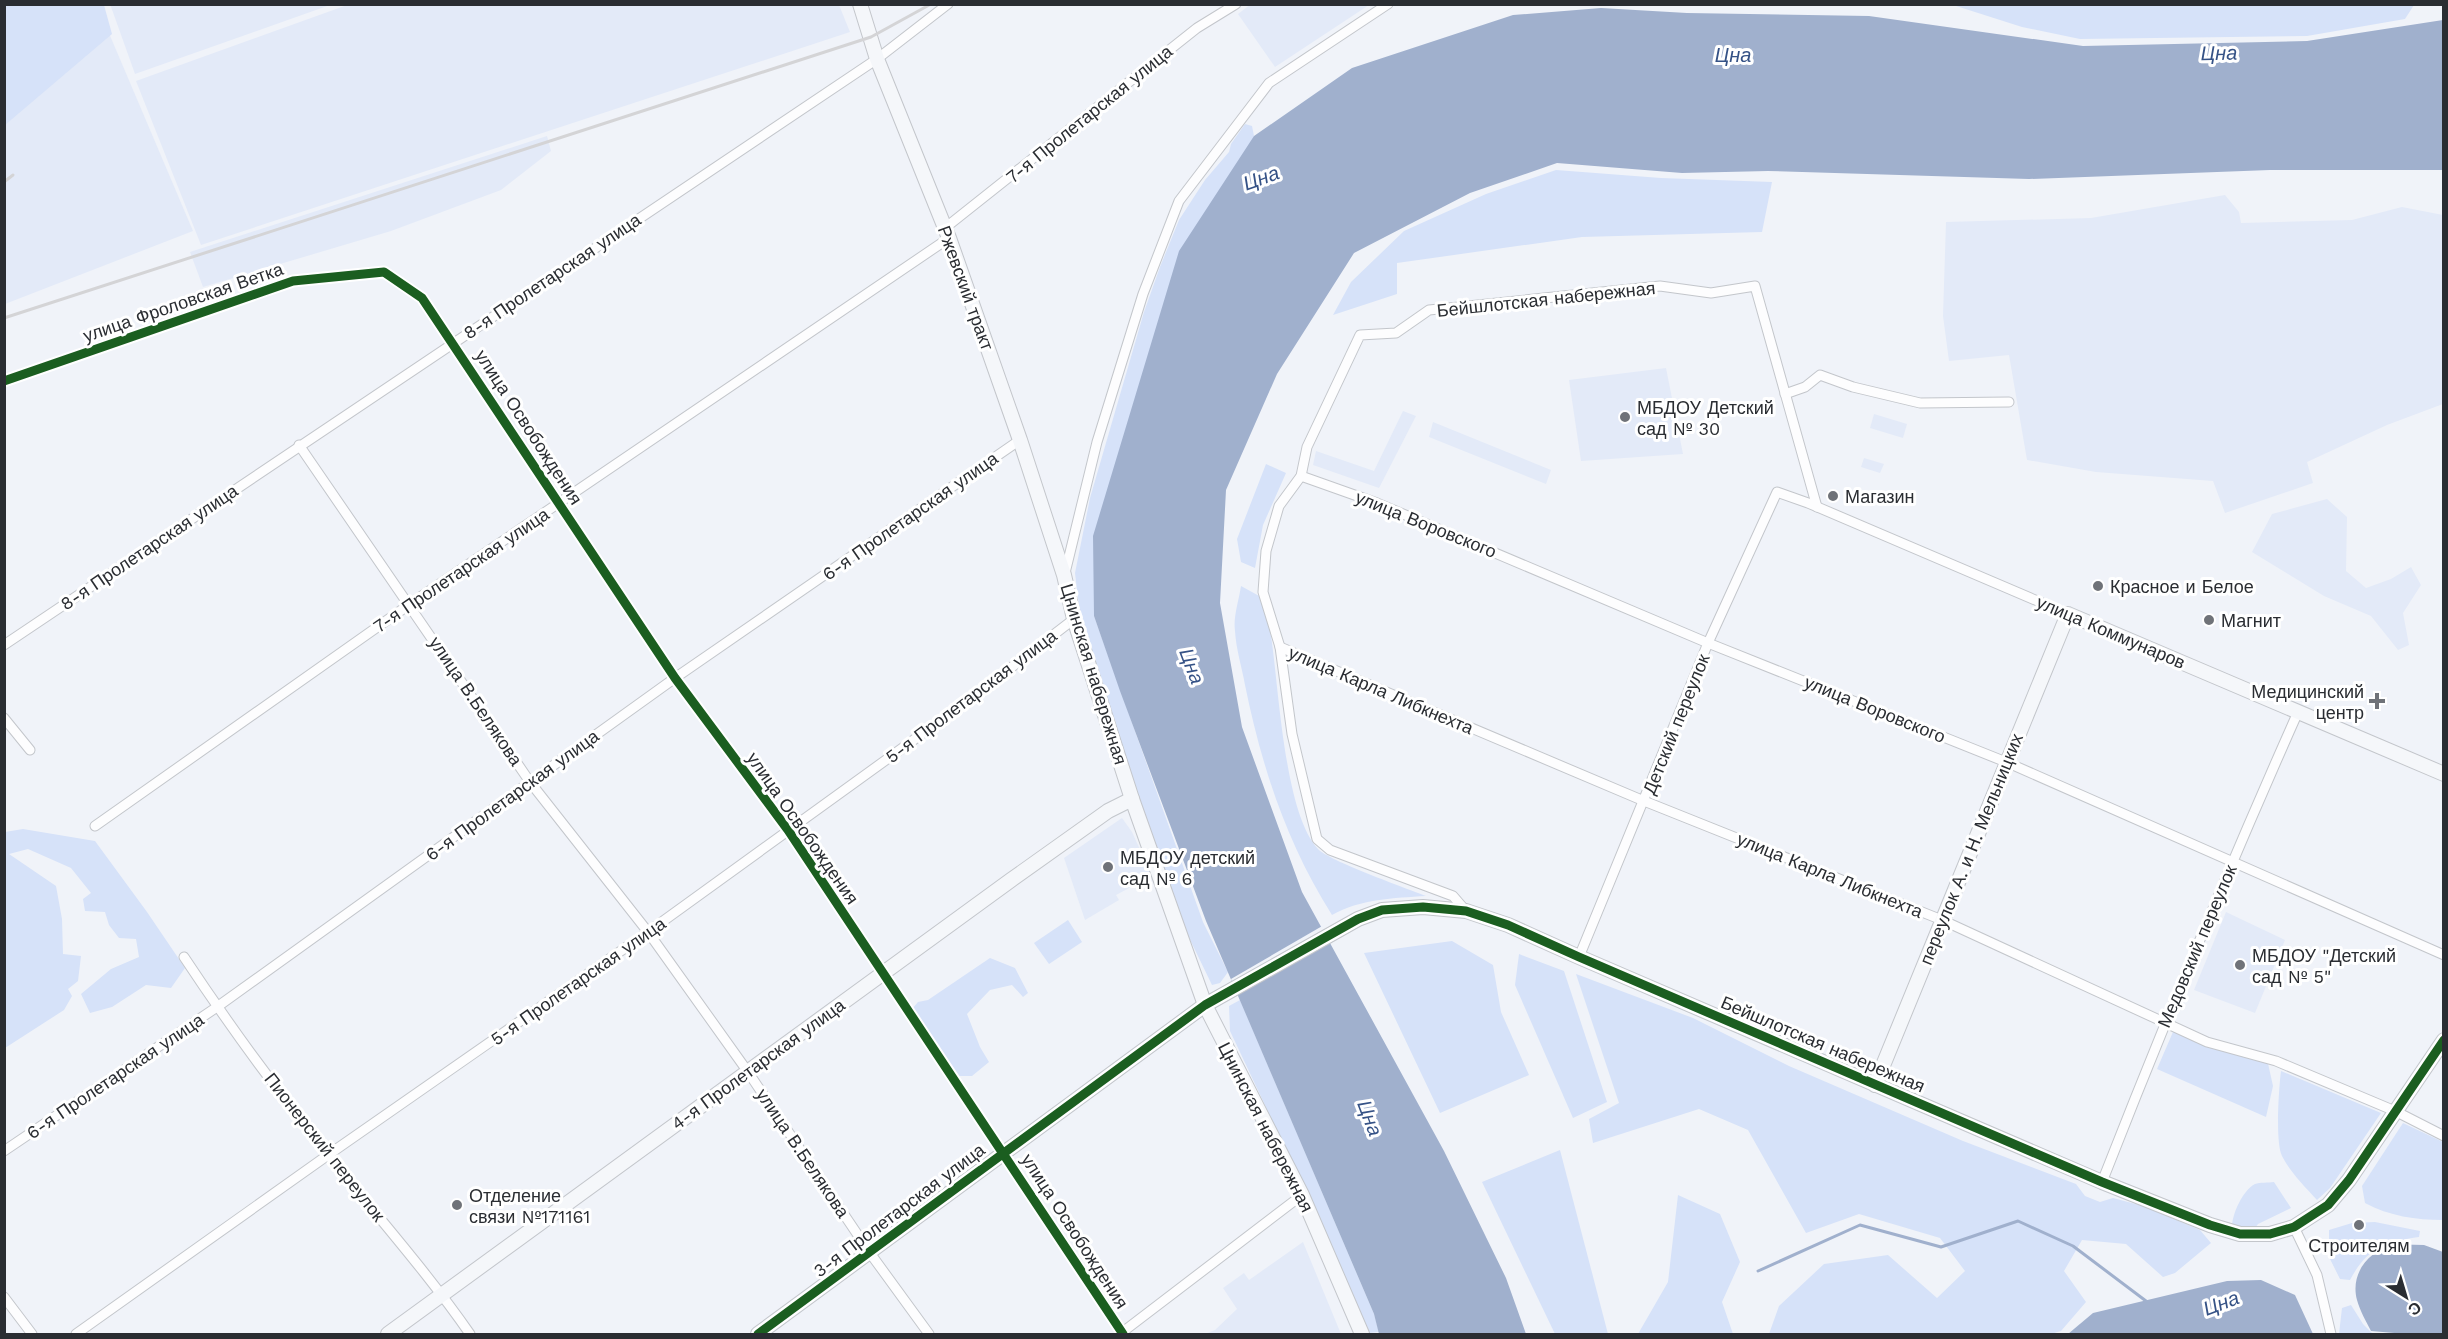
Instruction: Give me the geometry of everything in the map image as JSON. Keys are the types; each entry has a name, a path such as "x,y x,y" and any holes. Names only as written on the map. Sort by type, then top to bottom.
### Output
{"street":[{"name":"Ржевский тракт","path":"860,4 877,59 947,233 1020,440 1064,575"},
{"name":"8-я Пролетарская улица","path":"4,645 877,59 948,4"},
{"name":"7-я Пролетарская улица","path":"95,826 410,604 947,233 1197,28 1236,4"},
{"name":"Цнинская набережная","path":"1362,1335 1302,1196 1205,1005 1132,799 1074,619 1064,575 1100,430 1143,294 1179,201 1269,83 1388,4"},
{"name":"улица Фроловская Ветка","path":"4,381 293,280 384,272 422,298 453,342"},
{"name":"Бейшлотская набережная","path":"1466,912 1453,896 1330,849 1317,839 1292,734 1280,647 1263,592 1266,551 1279,506 1301,476 1307,447 1360,335 1396,333 1429,310 1660,286 1711,293 1755,286 1785,394"},
{"name":"улица Освобождения","path":"453,342 675,678 788,830 1122,1334"},
{"path":"1817,507 1785,394 1805,387 1820,375 1853,387 1920,403 2009,402"},
{"name":"6-я Пролетарская улица","path":"4,1151 217,1006 675,678 1020,440"},
{"name":"улица В.Белякова","path":"299,445 530,782 648,932 748,1072 870,1253 929,1335"},
{"name":"улица Воровского","path":"1301,476 1377,503 1708,643 2006,762 2444,956"},
{"name":"улица Коммунаров","path":"1777,492 2444,774"},
{"name":"Детский переулок","path":"1579,957 1708,643 1777,492"},
{"name":"переулок А. и Н. Мельницких","path":"1875,1085 2068,614"},
{"name":"5-я Пролетарская улица","path":"76,1335 328,1155 648,932 973,697 1074,619"},
{"name":"улица Карла Либкнехта","path":"1280,647 1644,801 1942,920 2206,1042 2276,1061 2395,1112 2444,1136"},
{"name":"Медовский переулок","path":"2102,1182 2164,1023 2298,712"},
{"path":"4,718 30,750"},
{"name":"4-я Пролетарская улица","path":"388,1335 1108,811 1132,799"},
{"name":"Бейшлотская набережная","path":"1227,990 1338,928 1382,910 1423,907 1466,912 1508,925 2102,1182 2210,1225 2240,1234 2270,1234 2294,1227 2317,1213 2340,1192 2444,1040"},
{"name":"Пионерский переулок","path":"184,957 217,1006 328,1155 443,1295 470,1335"},
{"name":"3-я Пролетарская улица","path":"758,1335 1227,990"},
{"path":"1122,1334 1302,1196"},
{"path":"2294,1227 2317,1275 2331,1335"},
{"path":"4,1297 32,1335"}],"shaded area":[{"path":"5,4 104,5 112,34 5,125"},
{"path":"110,4 330,4 330,5 135,74"},
{"path":"350,4 839,5 850,32 201,245 136,81"},
{"path":"1251,4 1369,5 1275,67 1238,14"},
{"path":"5,5 97,5 193,231 5,304"},
{"path":"1953,5 2414,5 2405,19 2307,36 2080,39 2022,27"},
{"path":"1245,124 1252,126 1254,136 1094,616 1203,922 1228,972 1220,983 1212,985 1180,919 1131,776 1080,614 1075,573 1090,498 1144,312 1160,267 1179,220 1205,180 1229,152 1231,144"},
{"path":"547,136 551,151 501,190 391,231 203,287 190,252"},
{"path":"1556,170 1661,178 1772,182 1762,232 1582,237 1397,263 1397,294 1333,315 1351,282 1404,231 1486,194"},
{"path":"2225,195 2239,212 2241,223 2352,220 2402,207 2443,215 2443,404 2387,425 2307,462 2313,483 2225,513 2213,481 2096,472 2027,460 2009,355 1949,361 1943,316 1946,222 2091,218"},
{"name":"МБДОУ Детский сад № 30","path":"1666,368 1683,454 1581,461 1569,380"},
{"path":"1403,411 1416,416 1379,488 1313,465 1316,451 1374,471"},
{"path":"1874,414 1907,424 1903,438 1870,428"},
{"path":"1433,422 1551,470 1546,484 1429,437"},
{"path":"1864,458 1884,464 1880,473 1861,467"},
{"path":"1266,464 1286,473 1263,525 1255,568 1241,562 1237,539"},
{"path":"2327,499 2347,517 2346,571 2366,588 2391,579 2411,567 2421,585 2403,613 2409,645 2398,650 2371,616 2324,596 2252,552 2272,514"},
{"path":"1241,586 1261,597 1268,621 1290,779 1297,807 1307,831 1318,849 1325,854 1426,896 1366,902 1332,915 1289,833 1259,746 1236,638 1235,620"},
{"name":"МБДОУ детский сад № 6","path":"1122,818 1132,832 1152,876 1116,895 1119,900 1085,920 1064,858"},
{"path":"23,829 95,841 185,968 171,988 146,985 112,1007 90,1013 81,994 111,969 139,957 136,939 119,938 109,925 105,912 85,911 83,899 91,893 71,868 28,849 9,854 56,886 62,919 63,954 81,956 78,981 68,989 72,996 64,1010 5,1048 5,832"},
{"name":"МБДОУ \"Детский сад № 5\"","path":"2226,912 2285,940 2255,1013 2194,990"},
{"path":"1068,920 1082,942 1049,964 1034,943"},
{"path":"1452,941 1493,965 1501,1012 1529,1075 1440,1113 1364,953"},
{"path":"1519,954 1564,971 1607,1102 1573,1118 1515,985"},
{"path":"990,958 1015,968 1028,993 1023,997 1012,985 990,990 967,1014 980,1047 989,1062 972,1076 959,1076 912,1009 918,1002 928,1000"},
{"path":"1576,974 1693,1018 1789,1066 1963,1141 2076,1184 2085,1196 2100,1202 2113,1198 2143,1206 2200,1230 2211,1243 2175,1273 2163,1277 2126,1244 2082,1240 2064,1271 2086,1302 2061,1331 2051,1334 1769,1334 1779,1306 1824,1264 1888,1255 1937,1298 1965,1271 1940,1238 1859,1214 1806,1233 1748,1130 1699,1109 1593,1143 1589,1119 1619,1103"},
{"path":"1240,1000 1374,1314 1379,1332 1369,1333 1331,1245 1230,1031 1229,1006"},
{"path":"2176,1025 2206,1044 2267,1059 2273,1086 2266,1117 2157,1069"},
{"path":"2281,1071 2381,1113 2330,1188 2317,1200 2289,1168 2280,1149 2278,1114"},
{"path":"2403,1123 2443,1142 2443,1220 2403,1216 2365,1203 2362,1186"},
{"path":"1560,1150 1608,1334 1555,1334 1482,1182"},
{"path":"2274,1182 2291,1208 2258,1224 2253,1231 2232,1227 2236,1209 2246,1191 2255,1184"},
{"path":"1678,1195 1720,1214 1740,1262 1722,1302 1733,1334 1638,1334 1668,1282"},
{"path":"2375,1222 2420,1231 2419,1237 2396,1241 2378,1248 2363,1260 2350,1280 2340,1279 2329,1257 2329,1230 2352,1223"},
{"path":"1303,1242 1341,1334 1205,1334 1215,1330 1237,1309 1223,1288 1244,1273 1249,1280"},
{"path":"2351,1305 2363,1324 2373,1334 2339,1334 2342,1308"}],"water":[{"name":"Цна","path":"1601,8 1687,13 1869,16 2083,46 2307,41 2443,20 2443,170 2270,170 2029,179 1768,171 1682,173 1557,163 1470,193 1354,253 1277,374 1226,490 1220,603 1242,727 1302,892 1444,1151 1506,1278 1526,1334 1379,1334 1374,1314 1206,921 1120,691 1094,616 1093,536 1179,251 1254,136 1352,68 1513,15"},
{"path":"2395,1245 2424,1245 2443,1252 2443,1334 2371,1331 2357,1300 2356,1281 2363,1265 2369,1258 2385,1248"},
{"name":"Цна","path":"2261,1280 2295,1295 2313,1334 2068,1334 2093,1313 2227,1281"}],"pier":[{"path":"1324,925 1332,940 1237,994 1231,979"}],"waterway":[{"path":"1758,1271 1860,1225 1941,1247 2018,1221 2073,1246 2146,1301"}],"railway":[{"path":"4,318 871,37 931,4"},
{"path":"4,182 13,175"}],"cycle path":[{"path":"4,381 293,281 384,272 422,298 675,678 788,830 1123,1334"},
{"path":"758,1334 1205,1005 1358,919 1382,910 1423,907 1466,911 1508,925 2102,1182 2210,1225 2240,1234 2270,1234 2294,1227 2328,1205 2349,1180 2444,1040"}],"place":[{"name":"МБДОУ Детский сад № 30","path":"1625,417"},
{"name":"Магазин","path":"1833,496"},
{"name":"Красное и Белое","path":"2098,586"},
{"name":"Магнит","path":"2209,620"},
{"name":"Медицинский центр","path":"2377,701"},
{"name":"МБДОУ детский сад № 6","path":"1108,867"},
{"name":"МБДОУ \"Детский сад № 5\"","path":"2240,965"},
{"name":"Отделение связи №171161","path":"457,1205"},
{"name":"Строителям","path":"2359,1225"}]}
